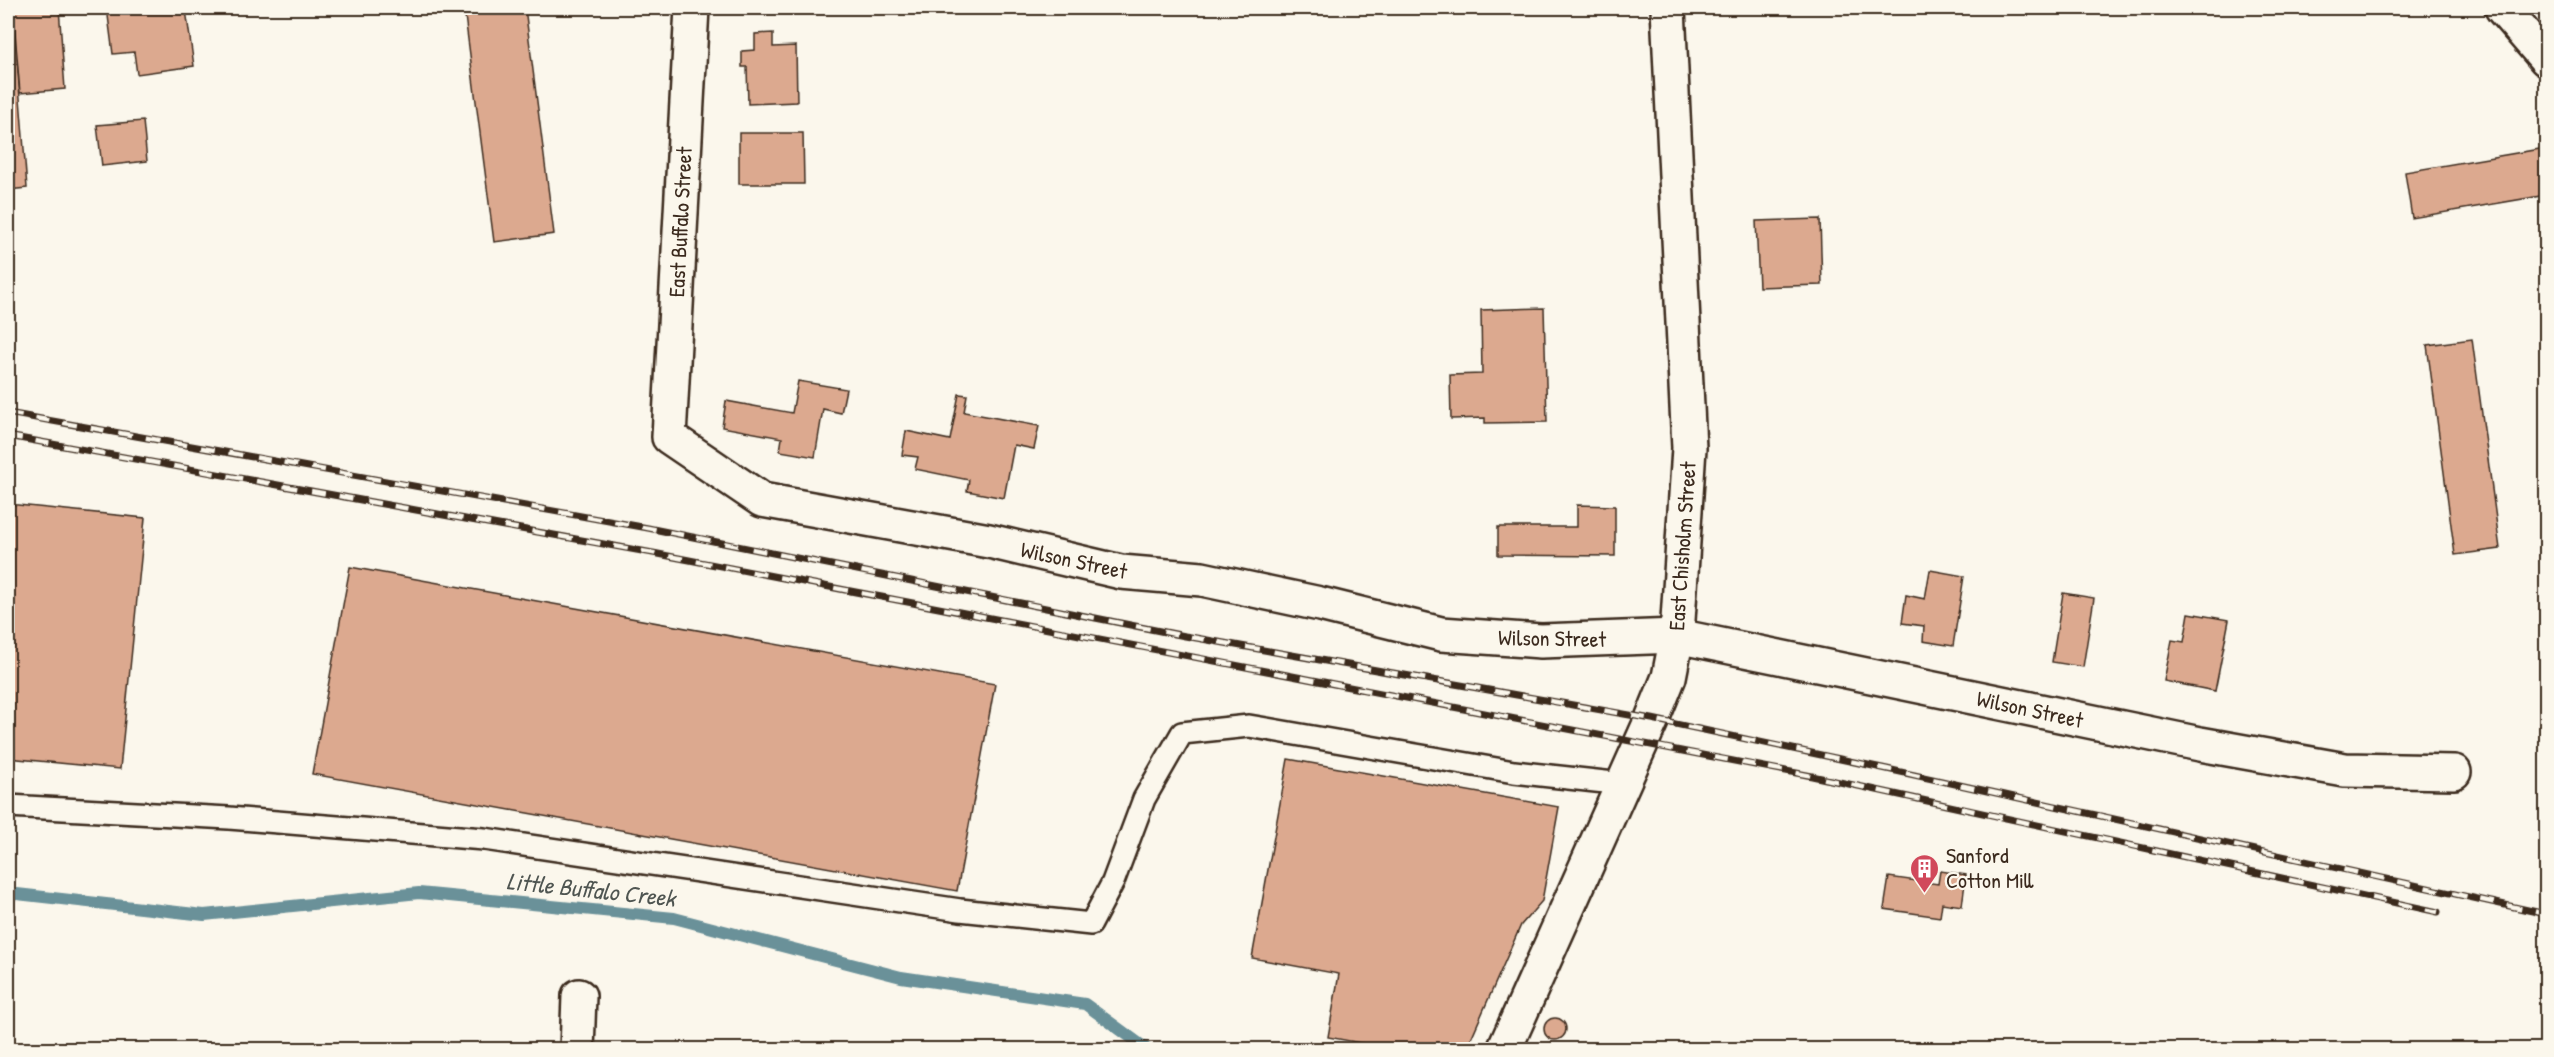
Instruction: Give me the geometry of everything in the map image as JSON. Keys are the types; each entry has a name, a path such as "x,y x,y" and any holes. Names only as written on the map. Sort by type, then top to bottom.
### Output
{"street":[{"name":"East Buffalo Street","path":"669,437 692,8"},
{"name":"East Chisholm Street","path":"1503,1050 1669,677 1677,636 1689,448 1668,8"},
{"path":"2502,8 2547,59"},
{"name":"Wilson Street","path":"669,437 762,500 989,541 1121,572 1202,579 1320,604 1440,634 1541,641 1677,636 2200,744 2345,770 2454,772"},
{"path":"577,1050 579,996"}],"lane":[{"path":"8,806 229,818 474,838 960,910 1091,924 1113,882 1144,800 1182,733 1248,726 1514,772 1623,784"}],"building":[{"path":"8,8 13,8 27,188 8,190"},
{"path":"13,8 59,8 65,89 20,93"},
{"path":"107,8 205,8 186,10 194,66 137,74 134,52 113,54"},
{"path":"464,8 525,8 554,234 494,242"},
{"path":"773,33 773,47 796,46 797,102 748,104 747,67 742,67 742,51 755,50 755,34"},
{"path":"143,121 147,161 102,166 97,125"},
{"path":"739,133 803,133 804,184 739,184"},
{"path":"2546,148 2546,195 2412,218 2405,172"},
{"path":"1820,219 1822,285 1759,287 1756,221"},
{"path":"1544,308 1547,422 1485,423 1485,418 1451,419 1450,375 1482,374 1481,310"},
{"path":"2472,339 2500,549 2455,555 2427,345"},
{"path":"798,381 846,389 841,413 823,409 815,457 780,451 782,438 722,427 726,401 792,413"},
{"path":"959,394 967,395 964,412 1039,426 1034,449 1014,445 1004,498 967,491 969,480 915,469 918,457 902,455 906,431 950,440"},
{"path":"8,504 145,518 120,769 8,758"},
{"path":"1577,505 1615,506 1615,556 1498,555 1498,527 1577,527"},
{"path":"350,567 995,684 957,891 312,774"},
{"path":"1930,570 1964,576 1953,646 1923,641 1924,626 1902,623 1906,595 1925,599"},
{"path":"2063,593 2094,598 2083,667 2052,662"},
{"path":"2189,613 2229,620 2215,691 2164,681 2172,640 2184,642"},
{"path":"1288,759 1559,807 1542,901 1521,925 1466,1050 1398,1050 1328,1037 1339,974 1252,958"},
{"name":"Sanford Cotton Mill","path":"1940,871 1966,875 1962,906 1942,903 1940,917 1884,909 1889,877 1938,884"},
{"path":"1555,1018 1563,1021 1566,1029 1563,1037 1555,1040 1547,1037 1544,1029 1547,1021"}],"waterway":[{"name":"Little Buffalo Creek","path":"8,893 204,915 419,893 674,918 901,977 1085,1004 1148,1050"}],"railway":[{"path":"8,413 648,528 1185,636 1652,719 2546,914"},
{"path":"8,436 653,553 1812,776 2438,912"}],"place":[{"name":"Sanford Cotton Mill","path":"1925,894"}]}
